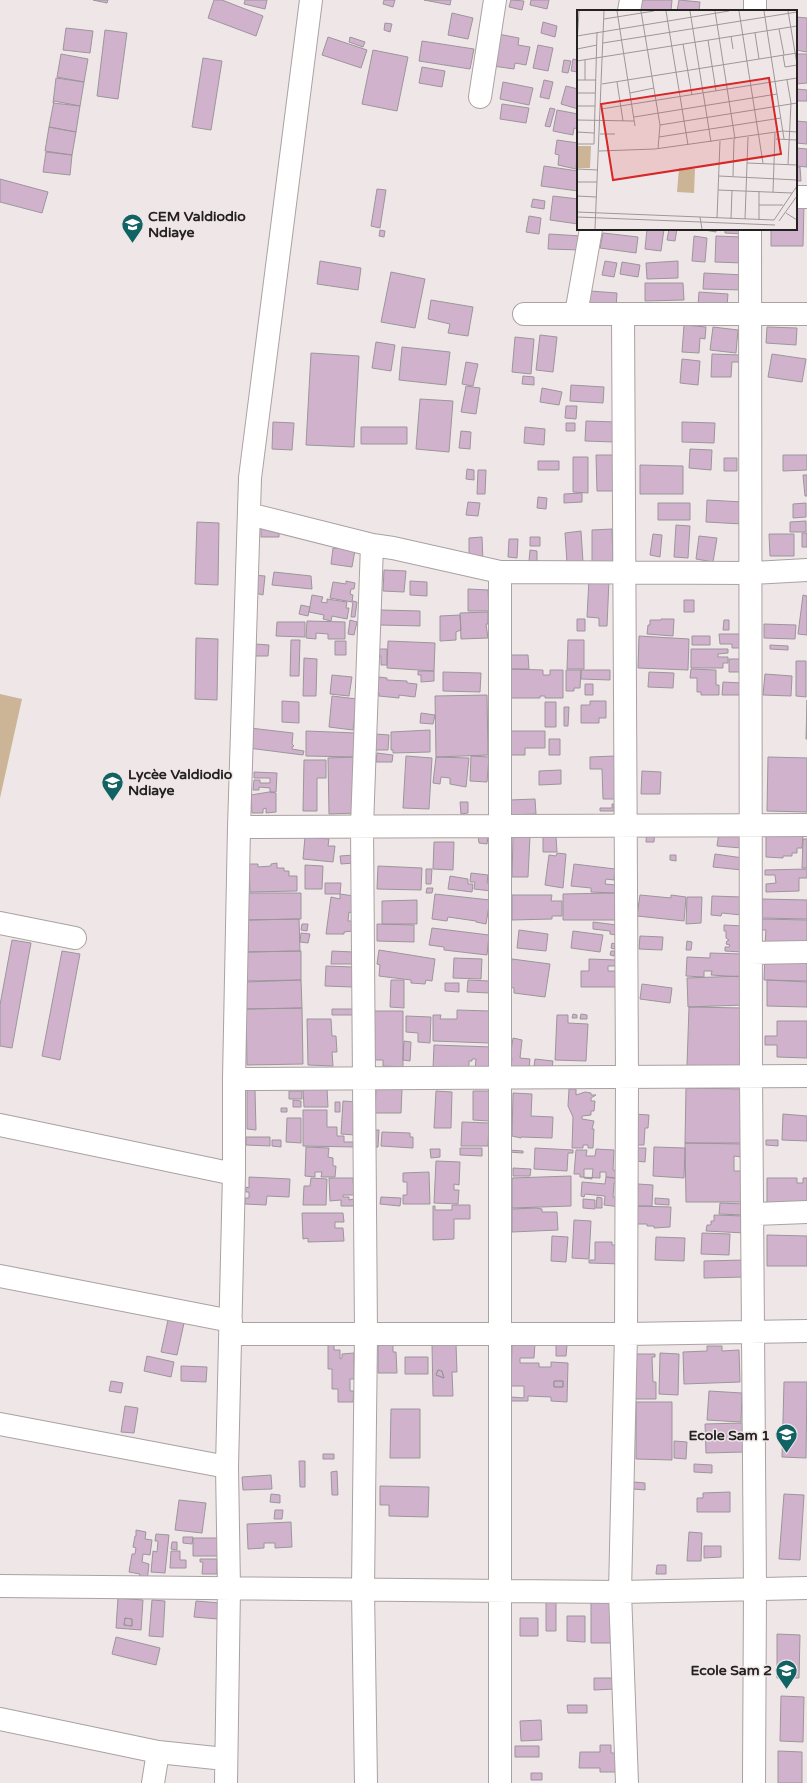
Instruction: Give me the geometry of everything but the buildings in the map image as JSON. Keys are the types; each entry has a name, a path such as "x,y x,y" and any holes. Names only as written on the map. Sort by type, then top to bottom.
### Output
{"street":[{"path":"226,1783 225,1759 229,1588 227,1467 234,1174 234,1079 239,827 250,478 310,0"},
{"path":"480,97 495,0"},
{"path":"629,10 631,0"},
{"path":"576,314 591,230"},
{"path":"750,230 752,573 750,826 755,1588 754,1783"},
{"path":"524,314 807,314"},
{"path":"623,314 627,1078 626,1334 620,1592 627,1783"},
{"path":"249,514 372,545 393,548 500,572 752,573 807,570"},
{"path":"366,1783 362,1590 366,1334 362,827 372,545"},
{"path":"500,572 500,1783"},
{"path":"239,827 807,825"},
{"path":"0,924 75,938"},
{"path":"751,953 807,952"},
{"path":"234,1079 807,1076"},
{"path":"0,1125 234,1174"},
{"path":"752,1214 807,1212"},
{"path":"0,1276 231,1327 366,1334 626,1334 807,1331"},
{"path":"0,1424 227,1467"},
{"path":"0,1586 620,1592 807,1588"},
{"path":"0,1720 158,1752 225,1759"},
{"path":"153,1783 158,1752"}],"shaded area":[{"path":"0,694 22,699 0,798"}],"place":[{"name":"CEM Valdiodio Ndiaye","path":"133,244"},
{"name":"Lycèe Valdiodio Ndiaye","path":"113,802"},
{"name":"Ecole Sam 1","path":"786,1454"},
{"name":"Ecole Sam 2","path":"787,1690"}]}
